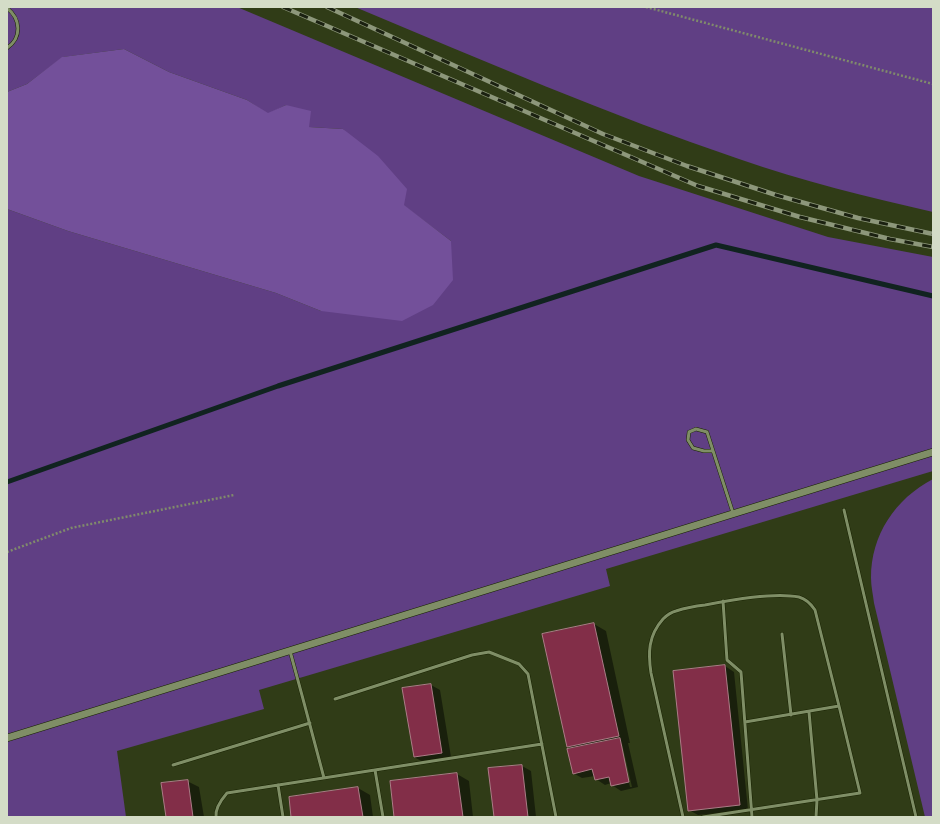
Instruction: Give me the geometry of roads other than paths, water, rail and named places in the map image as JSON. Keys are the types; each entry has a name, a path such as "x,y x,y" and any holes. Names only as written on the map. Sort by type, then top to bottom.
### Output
{"street":[{"path":"7,738 933,452"}],"lane":[{"path":"7,8 13,13 18,27 17,35 13,43 7,48"},
{"path":"713,451 704,451 693,448 688,440 690,432 696,429 707,432 733,514"},
{"path":"844,510 916,817"},
{"path":"682,817 648,656 655,631 664,618 674,611 723,602 771,596 788,595 810,602 815,610 860,793 703,817"},
{"path":"723,602 727,660 741,672 752,817"},
{"path":"782,634 791,715"},
{"path":"290,651 324,778"},
{"path":"335,699 472,655 489,652 519,664 528,674 556,817"},
{"path":"745,722 838,706"},
{"path":"809,712 817,800 816,817"},
{"path":"173,765 310,723"},
{"path":"216,817 216,812 221,799 227,793 542,744"},
{"path":"376,770 383,817"},
{"path":"278,785 283,817"}],"waterway":[{"path":"7,482 278,386 716,245 933,296"}],"railway":[{"path":"283,7 698,186 800,217 890,239 933,247"},
{"path":"327,7 603,134 687,166 776,195 858,218 933,234"}]}
